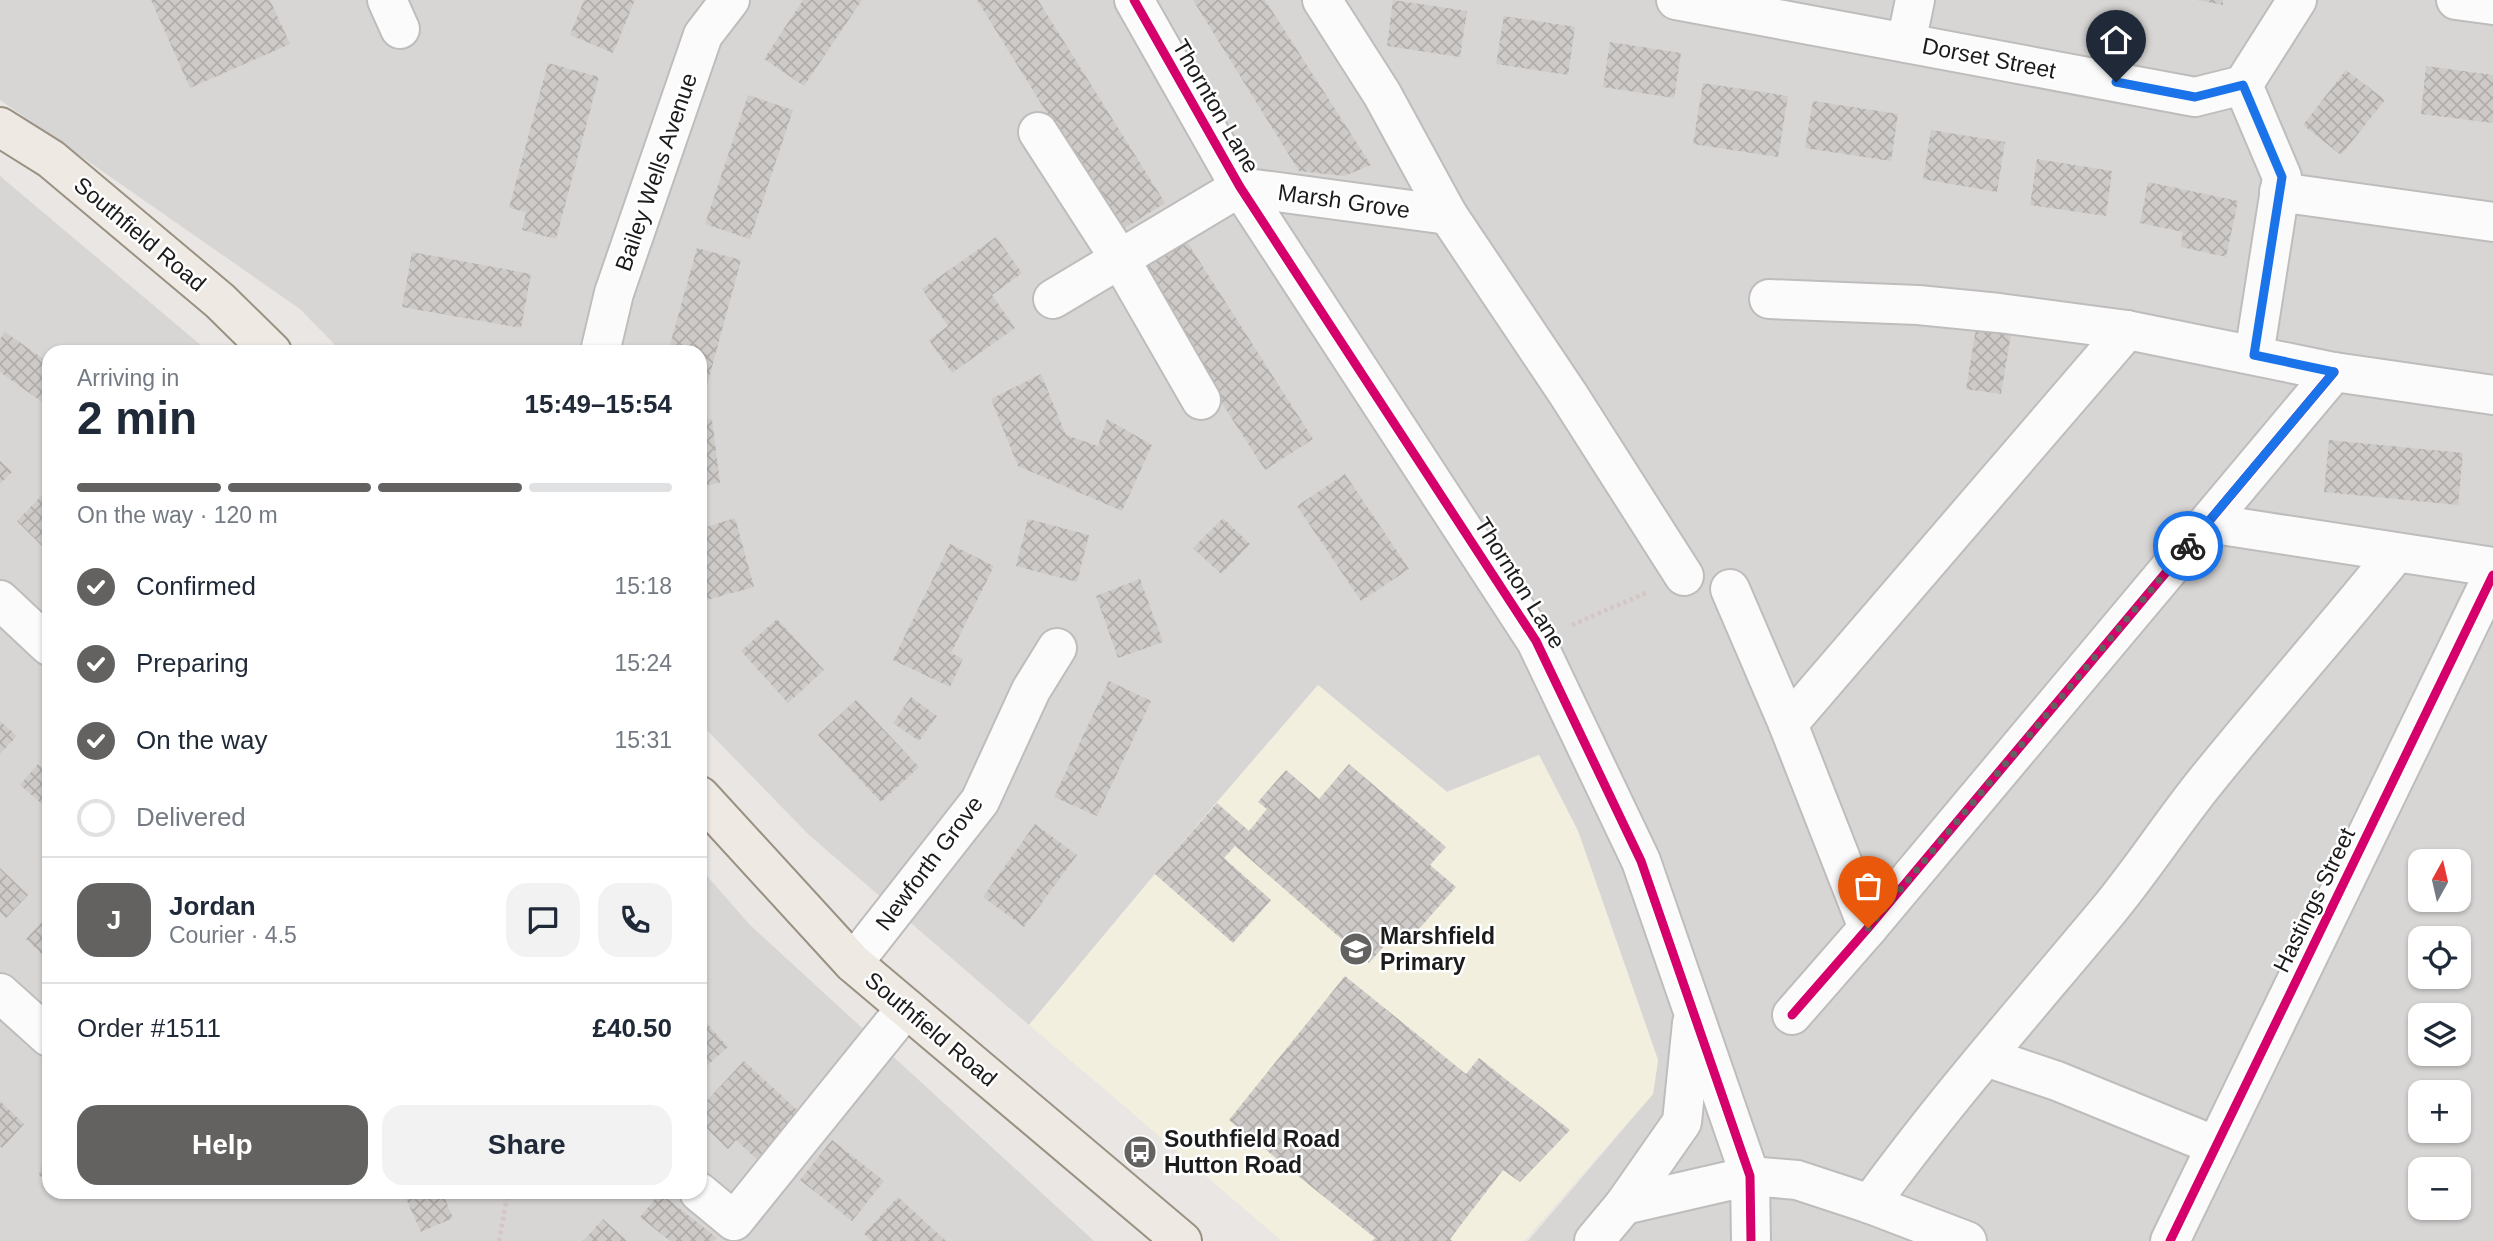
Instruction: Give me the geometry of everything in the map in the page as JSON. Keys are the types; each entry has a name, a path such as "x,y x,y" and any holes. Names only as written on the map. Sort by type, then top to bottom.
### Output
{"main road":[{"name":"Southfield Road","path":"0,127 51,159 219,301 265,345"},
{"name":"Southfield Road","path":"707,804 853,963 1182,1241"}],"street":[{"name":"Bailey Wells Avenue","path":"602,345 614,293 704,35 730,0"},
{"name":"Thornton Lane","path":"1133,0 1240,187 1536,640 1641,861 1750,1176 1751,1241"},
{"path":"1322,0 1382,94 1448,215 1568,394 1684,576"},
{"name":"Dorset Street","path":"1676,0 2195,97 2243,85"},
{"path":"1906,43 1915,0"},
{"path":"2254,355 2282,177 2243,85 2297,0"},
{"path":"2456,0 2493,5"},
{"path":"1038,132 1120,259 1201,400"},
{"name":"Marsh Grove","path":"1240,187 1448,215"},
{"path":"1053,299 1240,187"},
{"path":"2279,192 2493,222"},
{"path":"1769,299 1919,305 1999,313 2127,330 2334,372 2493,395"},
{"path":"1788,724 2127,330"},
{"path":"1792,1015 2334,372"},
{"path":"2208,523 2493,568"},
{"path":"1870,1204 1907,1153 2110,909 2206,781 2326,640 2396,552"},
{"name":"Hastings Street","path":"2169,1241 2493,575"},
{"path":"1730,589 1788,724 1868,928"},
{"path":"0,600 42,639"},
{"name":"Newforth Grove","path":"853,963 980,801 1031,690 1057,648"},
{"path":"0,992 42,1031"},
{"path":"1594,1241 1624,1205 1682,1122 1692,1037 1692,1007"},
{"path":"707,1199 745,1231 906,1008"},
{"path":"1986,1057 2057,1082 2216,1146"},
{"path":"1624,1205 1750,1176 1797,1180 1870,1204 1949,1238"}],"path":[{"path":"1536,640 1684,576"},
{"path":"499,1241 508,1199"}],"shaded area":[{"path":"0,0 2493,0 2493,1241 1528,1241 1653,1094 1658,1060 1578,831 1539,755 1447,792 1318,685 1029,1025 809,835 707,730 707,345 335,345 300,309 0,100"},
{"path":"0,176 201,345 42,345 42,1199 707,1199 707,876 750,925 1094,1241 0,1241"},
{"name":"Marshfield Primary","path":"1318,685 1447,792 1539,755 1578,831 1658,1060 1653,1094 1524,1241 1282,1241 1029,1025"}],"building":[{"path":"151,0 270,0 290,44 190,88"},
{"path":"584,0 635,0 613,53 570,35"},
{"path":"803,0 862,0 804,86 764,59"},
{"path":"977,0 1038,0 1165,203 1120,231"},
{"path":"1193,0 1265,0 1371,165 1344,176 1299,171"},
{"path":"1393,0 1467,11 1460,57 1387,46"},
{"path":"2198,0 2223,0 2223,5"},
{"path":"1504,16 1575,27 1568,75 1496,64"},
{"path":"1610,42 1681,53 1674,98 1603,87"},
{"path":"548,63 599,77 556,239 522,230 526,212 509,208"},
{"path":"2426,66 2493,75 2493,123 2421,114"},
{"path":"2346,70 2385,100 2341,155 2303,125"},
{"path":"1703,83 1788,96 1778,157 1693,144"},
{"path":"748,95 793,110 750,239 705,224"},
{"path":"1813,101 1898,114 1891,161 1805,148"},
{"path":"1931,130 2005,142 1997,192 1923,179"},
{"path":"2037,159 2112,171 2106,216 2030,205"},
{"path":"2148,182 2238,201 2226,257 2181,247 2183,232 2140,223"},
{"path":"1182,234 1313,439 1265,470 1133,265"},
{"path":"996,237 1022,273 992,295 1015,328 952,373 929,340 948,326 922,289"},
{"path":"697,248 741,260 707,385 707,345 670,345"},
{"path":"412,252 531,274 521,328 402,307"},
{"path":"1976,328 2011,334 2001,394 1966,389"},
{"path":"5,332 42,358 42,402 0,372 0,339"},
{"path":"1041,374 1066,435 1098,446 1107,419 1152,445 1122,511 1018,466 991,399"},
{"path":"707,419 712,419 720,483 707,485"},
{"path":"2329,440 2463,453 2458,505 2324,492"},
{"path":"0,461 12,472 0,484"},
{"path":"1345,474 1409,569 1361,601 1297,506"},
{"path":"42,495 42,546 17,521"},
{"path":"735,518 754,587 707,600 707,527"},
{"path":"1223,518 1250,544 1221,574 1193,548"},
{"path":"1028,519 1089,535 1077,582 1016,566"},
{"path":"950,544 994,566 951,653 963,659 950,687 893,660"},
{"path":"1140,579 1163,642 1118,658 1096,596"},
{"path":"777,619 824,670 788,703 741,651"},
{"path":"1109,681 1151,701 1097,816 1054,797"},
{"path":"911,697 937,716 919,741 893,723"},
{"path":"856,700 919,767 881,802 818,735"},
{"path":"0,721 17,736 0,754"},
{"path":"38,764 42,767 42,804 20,785"},
{"path":"1349,764 1446,847 1430,865 1456,887 1403,947 1392,937 1369,963 1235,846 1224,858 1271,900 1233,943 1155,874 1217,803 1249,831 1267,809 1258,802 1286,770 1319,799"},
{"path":"1035,824 1077,855 1024,927 983,897"},
{"path":"0,868 28,895 6,918 0,912"},
{"path":"42,922 42,954 26,939"},
{"path":"1345,976 1466,1074 1479,1058 1570,1130 1520,1182 1503,1170 1450,1239 1452,1241 1372,1241 1375,1238 1229,1120"},
{"path":"707,1024 728,1047 707,1066"},
{"path":"744,1061 807,1119 763,1165 736,1140 728,1149 707,1129 707,1101"},
{"path":"0,1101 24,1124 2,1148 0,1146"},
{"path":"832,1140 884,1181 852,1221 800,1180"},
{"path":"898,1197 946,1241 872,1241 864,1234"},
{"path":"406,1199 445,1199 453,1218 421,1232"},
{"path":"655,1199 668,1199 717,1238 714,1241 670,1241 640,1217"},
{"path":"603,1219 627,1241 583,1241"}],"cycle path":[{"path":"1134,0 1240,187 1536,641 1641,861 1750,1176 1751,1241"},
{"path":"1792,1015 2334,372"},
{"path":"2170,1241 2493,575"}],"way so far":[{"path":"1868,928 2188,546"}],"place":[{"name":"Marshfield Primary","path":"1356,949"},
{"name":"Southfield Road Hutton Road","path":"1140,1152"}],"route":[{"path":"2116,82 2195,97 2243,85 2282,177 2254,355 2334,372 2188,546"}]}
